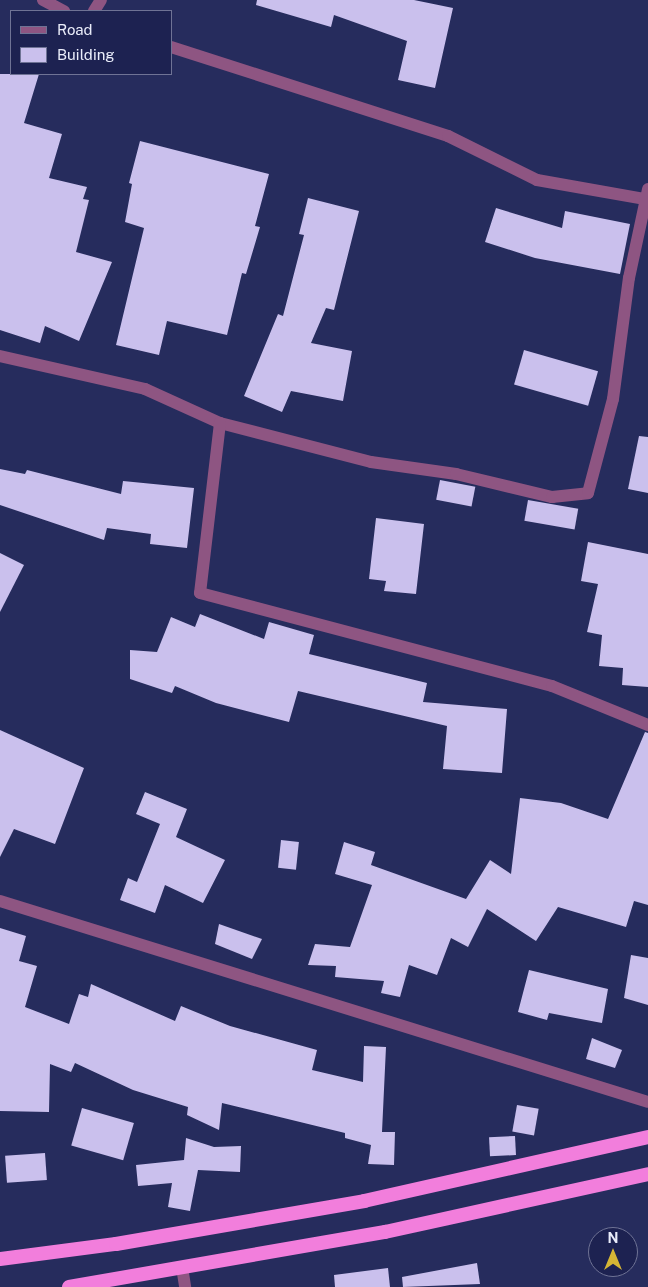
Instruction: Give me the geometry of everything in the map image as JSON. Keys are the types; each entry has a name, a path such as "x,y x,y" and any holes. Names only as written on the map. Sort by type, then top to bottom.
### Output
{"highway":[{"path":"0,1259 116,1244 364,1201 648,1137"},
{"path":"70,1287 385,1232 648,1174"}],"street":[{"path":"42,0 62,10"},
{"path":"0,356 145,389 220,422 371,462 456,474 552,497 588,493 613,399 646,194 537,180 448,136 172,47"},
{"path":"220,422 200,593 552,686 648,725"},
{"path":"0,901 648,1102"},
{"path":"182,1267 185,1287"}],"building":[{"path":"257,0 414,0 453,8 435,88 398,80 407,41 334,15 331,27 256,5"},
{"path":"0,74 39,75 24,123 62,134 49,178 87,187 83,199 89,200 76,252 112,262 79,341 45,326 40,343 0,330"},
{"path":"140,141 269,174 255,226 260,227 246,274 242,273 227,335 167,321 159,355 116,345 144,228 125,222 132,184 129,183"},
{"path":"308,198 359,211 334,310 326,308 311,343 352,351 343,401 291,391 282,412 244,396 278,314 283,316 304,235 299,234"},
{"path":"496,208 562,228 565,211 630,224 620,274 535,258 485,242"},
{"path":"524,350 598,371 588,406 514,385"},
{"path":"639,436 648,437 648,493 628,489"},
{"path":"0,469 25,474 27,470 121,494 123,481 194,488 187,548 150,544 151,534 107,528 104,540 0,505"},
{"path":"440,480 475,487 472,507 436,500"},
{"path":"528,500 578,509 575,530 524,521"},
{"path":"376,518 424,524 416,594 384,591 386,581 369,579"},
{"path":"588,542 648,554 648,687 622,685 623,668 599,666 602,635 587,632 598,584 581,581"},
{"path":"0,553 24,565 0,612"},
{"path":"200,614 264,639 269,622 314,635 309,654 427,683 423,702 507,709 502,773 443,769 447,726 298,691 289,722 216,703 175,686 172,693 130,679 130,650 157,652 171,617 195,627"},
{"path":"0,730 84,768 55,844 14,829 0,857"},
{"path":"645,732 648,733 648,905 634,901 626,927 558,907 536,941 487,909 468,947 451,938 437,975 409,965 400,997 381,993 384,981 335,977 336,966 308,965 315,944 350,947 372,885 335,874 344,842 375,852 371,865 466,899 490,860 511,874 520,798 561,803 608,819"},
{"path":"145,792 187,809 176,837 225,860 203,903 165,885 155,913 120,900 128,878 137,882 160,824 136,814"},
{"path":"281,840 299,842 296,870 278,868"},
{"path":"219,924 262,939 252,959 215,944"},
{"path":"0,928 26,936 19,961 37,966 25,1007 69,1024 79,994 88,997 91,984 175,1021 181,1006 230,1026 317,1050 312,1070 363,1082 364,1046 386,1047 382,1132 395,1132 394,1165 368,1164 371,1145 345,1138 345,1133 222,1103 219,1130 187,1115 188,1107 133,1090 75,1063 71,1072 50,1064 49,1112 0,1111"},
{"path":"631,955 648,958 648,1005 624,998"},
{"path":"529,970 608,989 602,1023 549,1013 547,1020 518,1012"},
{"path":"592,1038 622,1050 615,1068 586,1059"},
{"path":"517,1105 539,1109 534,1135 512,1132"},
{"path":"82,1108 134,1123 123,1160 71,1145"},
{"path":"515,1136 516,1155 490,1156 489,1137"},
{"path":"186,1138 214,1147 241,1146 240,1172 198,1170 190,1211 168,1207 172,1183 138,1186 136,1165 184,1160"},
{"path":"45,1153 47,1180 7,1183 5,1156"},
{"path":"477,1263 480,1284 403,1287 402,1277"},
{"path":"388,1268 390,1287 335,1287 334,1275"}]}
